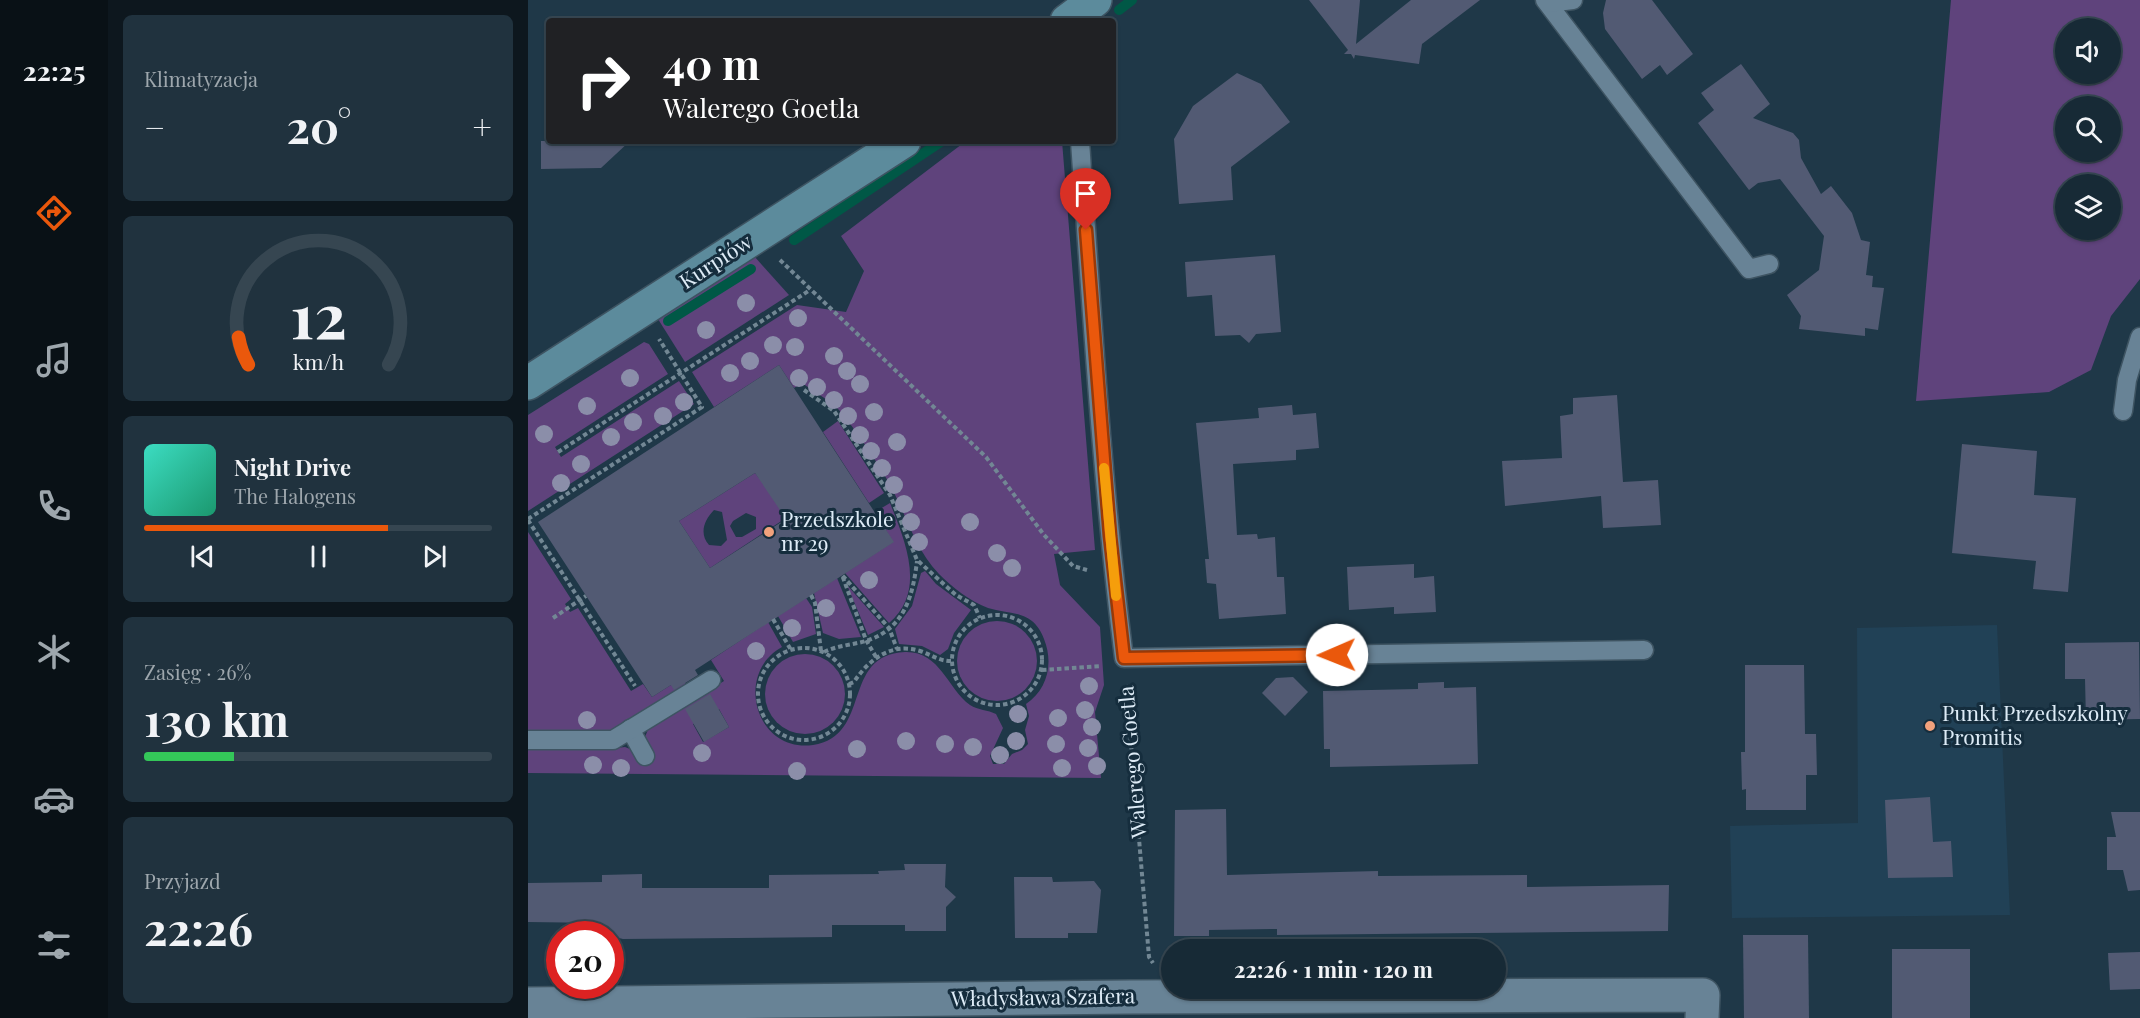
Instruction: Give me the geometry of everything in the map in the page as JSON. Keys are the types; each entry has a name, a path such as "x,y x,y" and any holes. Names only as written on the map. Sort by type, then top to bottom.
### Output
{"street":[{"path":"1071,18 1095,0"},
{"name":"Kurpiów","path":"528,383 899,144"},
{"name":"Władysława Szafera","path":"528,1004 1174,1008 1702,1006"}],"lane":[{"path":"1546,2 1573,0"},
{"path":"1546,2 1749,269 1769,264"},
{"name":"Walerego Goetla","path":"1080,144 1096,385 1124,661"},
{"path":"2123,411 2135,370 2140,337"},
{"path":"1124,661 1644,650"},
{"path":"528,740 613,740 711,680"},
{"path":"630,729 645,756"}],"path":[{"path":"759,234 782,264 986,457 1044,535 1073,566 1114,579"},
{"path":"558,452 810,290"},
{"path":"635,686 528,520 702,407 653,331"},
{"path":"804,390 834,411 890,495 917,560 956,595 974,605 980,618"},
{"path":"823,652 834,647 866,640 889,628 904,613 911,600 917,560"},
{"path":"876,657 866,640 842,575 889,628 897,649"},
{"path":"811,595 815,603 823,652"},
{"path":"554,618 586,596"},
{"path":"1004,615 1026,625 1036,637 1042,652 1042,670 1037,683 1027,695 1014,703 998,706 982,704 968,696 958,684 951,661 957,638 967,626 980,618 1004,615"},
{"path":"773,619 791,650"},
{"path":"807,648 823,652 838,662 849,684 848,710 840,724 826,735 799,740 786,736 766,718 759,703 759,686 765,670 776,658 791,650 807,648"},
{"path":"849,684 854,682 864,666 876,657 897,649 910,648 941,661 951,661"},
{"path":"1042,670 1124,661"},
{"name":"Walerego Goetla","path":"1124,661 1149,957 1174,1008"}],"shaded area":[{"path":"1951,0 2140,0 2140,279 2111,316 2091,370 2049,392 1916,401"},
{"path":"962,144 1062,144 1095,550 1054,554 1060,585 1100,627 1104,685 1095,712 1101,778 528,773 528,750 600,750 625,747 630,749 639,763 653,755 645,737 649,727 724,681 711,660 768,622 782,647 767,659 758,674 755,692 758,709 765,724 777,737 793,744 813,745 832,739 844,727 863,680 872,667 885,656 905,652 927,657 970,705 996,714 1003,728 990,756 993,764 1004,764 1012,754 1022,750 1028,744 1025,730 1029,716 1026,704 1044,684 1048,667 1047,648 1034,623 1021,615 988,608 975,602 939,574 920,548 893,490 871,453 846,418 827,399 802,383 794,388 779,365 714,407 692,372 797,305 846,312 864,271 841,236","holes":["719,709 729,727 703,742 693,724"]},
{"path":"754,256 789,295 685,362 658,319"},
{"path":"644,342 649,344 668,374 555,447 561,457 679,381 694,404 528,511 528,415"},
{"path":"838,421 884,493 869,503 823,432"},
{"path":"755,473 789,516 710,568 679,521","holes":["714,510 722,512 727,540 721,546 709,545 704,536 705,523","746,513 756,517 756,529 742,537 736,537 730,526 733,521"]},
{"path":"890,503 902,533 910,581 901,610 889,623 845,573 893,542 875,512"},
{"path":"528,532 571,599 565,604 570,612 578,608 631,691 643,684 652,697 682,678 686,685 609,733 528,734"},
{"path":"925,571 936,584 971,610 954,633 948,649 940,655 922,646 899,644 895,629 912,606 921,573"},
{"path":"837,578 861,637 839,639 823,633 814,593"},
{"path":"847,585 884,627 868,635"},
{"path":"806,598 812,607 816,634 793,642 778,616"},
{"path":"989,621 1005,621 1026,632 1037,653 1037,669 1026,690 1005,701 989,701 975,695 963,683 957,669 957,653 963,639 975,627"},
{"name":"Punkt Przedszkolny Promitis","path":"1997,625 2010,915 1732,918 1730,826 1858,823 1857,628"},
{"path":"805,654 820,657 833,666 842,679 845,694 842,709 833,722 820,731 805,734 790,731 777,722 768,709 765,694 768,679 777,666 790,657"}],"building":[{"path":"1309,0 1360,0 1356,44 1411,0 1480,0 1422,44 1419,64 1355,55 1354,59 1351,54 1344,54 1348,50"},
{"path":"1606,0 1652,0 1693,54 1667,75 1660,65 1642,79 1605,29 1603,13"},
{"path":"1741,64 1770,104 1753,118 1793,133 1799,140 1801,158 1821,194 1831,186 1852,213 1861,240 1870,242 1866,275 1873,276 1872,287 1884,288 1878,330 1865,328 1865,336 1799,329 1801,316 1787,295 1819,270 1824,236 1780,179 1758,183 1749,190 1698,123 1714,110 1701,93"},
{"path":"1237,73 1261,84 1290,122 1231,167 1233,200 1179,204 1174,139 1193,106"},
{"path":"541,141 546,141 546,144 627,144 601,168 541,169"},
{"path":"1275,255 1281,332 1256,334 1249,343 1240,335 1215,336 1212,295 1187,297 1185,262"},
{"path":"779,365 894,542 695,670 698,675 674,690 671,685 652,697 538,522","holes":["755,473 786,519 710,568 679,521"]},
{"path":"1617,395 1623,482 1658,480 1661,525 1603,528 1601,496 1505,506 1502,461 1562,458 1560,416 1573,414 1573,398"},
{"path":"1292,405 1293,415 1316,413 1319,448 1296,450 1296,460 1233,464 1237,535 1257,534 1258,539 1275,537 1277,577 1284,577 1286,614 1219,619 1216,584 1207,583 1205,559 1209,559 1196,423 1259,418 1258,408"},
{"path":"1962,444 2037,451 2034,495 2076,498 2068,592 2033,589 2036,561 1952,553"},
{"path":"1414,564 1414,578 1434,576 1436,612 1394,614 1394,607 1349,610 1347,567"},
{"path":"2139,642 2140,719 2086,720 2085,679 2065,679 2065,643"},
{"path":"1745,665 1804,665 1805,734 1816,734 1817,775 1806,775 1806,810 1746,810 1746,789 1742,790 1741,752 1745,752"},
{"path":"1293,677 1308,692 1285,716 1262,693 1276,678"},
{"path":"1444,682 1444,688 1476,687 1478,764 1330,767 1330,749 1324,749 1323,691 1418,689 1418,683"},
{"path":"710,694 729,727 704,742 685,709"},
{"path":"1930,797 1933,842 1951,841 1953,877 1888,878 1885,800"},
{"path":"1226,809 1227,875 1378,871 1378,876 1527,875 1527,887 1669,885 1668,931 1277,935 1277,929 1209,930 1209,936 1174,936 1175,810"},
{"path":"2111,812 2140,812 2140,890 2128,891 2123,870 2107,870 2107,837 2116,837"},
{"path":"904,864 946,864 945,887 956,897 946,907 946,931 905,931 905,925 832,925 832,937 624,939 624,921 528,922 528,883 602,882 602,875 642,874 642,888 769,888 769,875 879,874 878,871 905,870"},
{"path":"1014,877 1052,877 1053,882 1094,881 1101,890 1097,933 1068,933 1068,938 1015,938"},
{"path":"1743,935 1808,935 1809,1018 1744,1018"},
{"path":"1892,949 1970,949 1970,1018 1892,1018"},
{"path":"2140,952 2140,989 2110,990 2108,953"}],"waterway":[{"path":"1119,10 1132,0"},
{"path":"794,240 938,144"},
{"path":"668,321 751,269"}],"slow traffic":[{"path":"1104,468 1116,596"}],"place":[{"name":"Przedszkole nr 29","path":"769,532"},
{"name":"Punkt Przedszkolny Promitis","path":"1930,726"}],"route":[{"path":"1086,230 1096,385 1114,579 1124,658 1337,655"}]}
